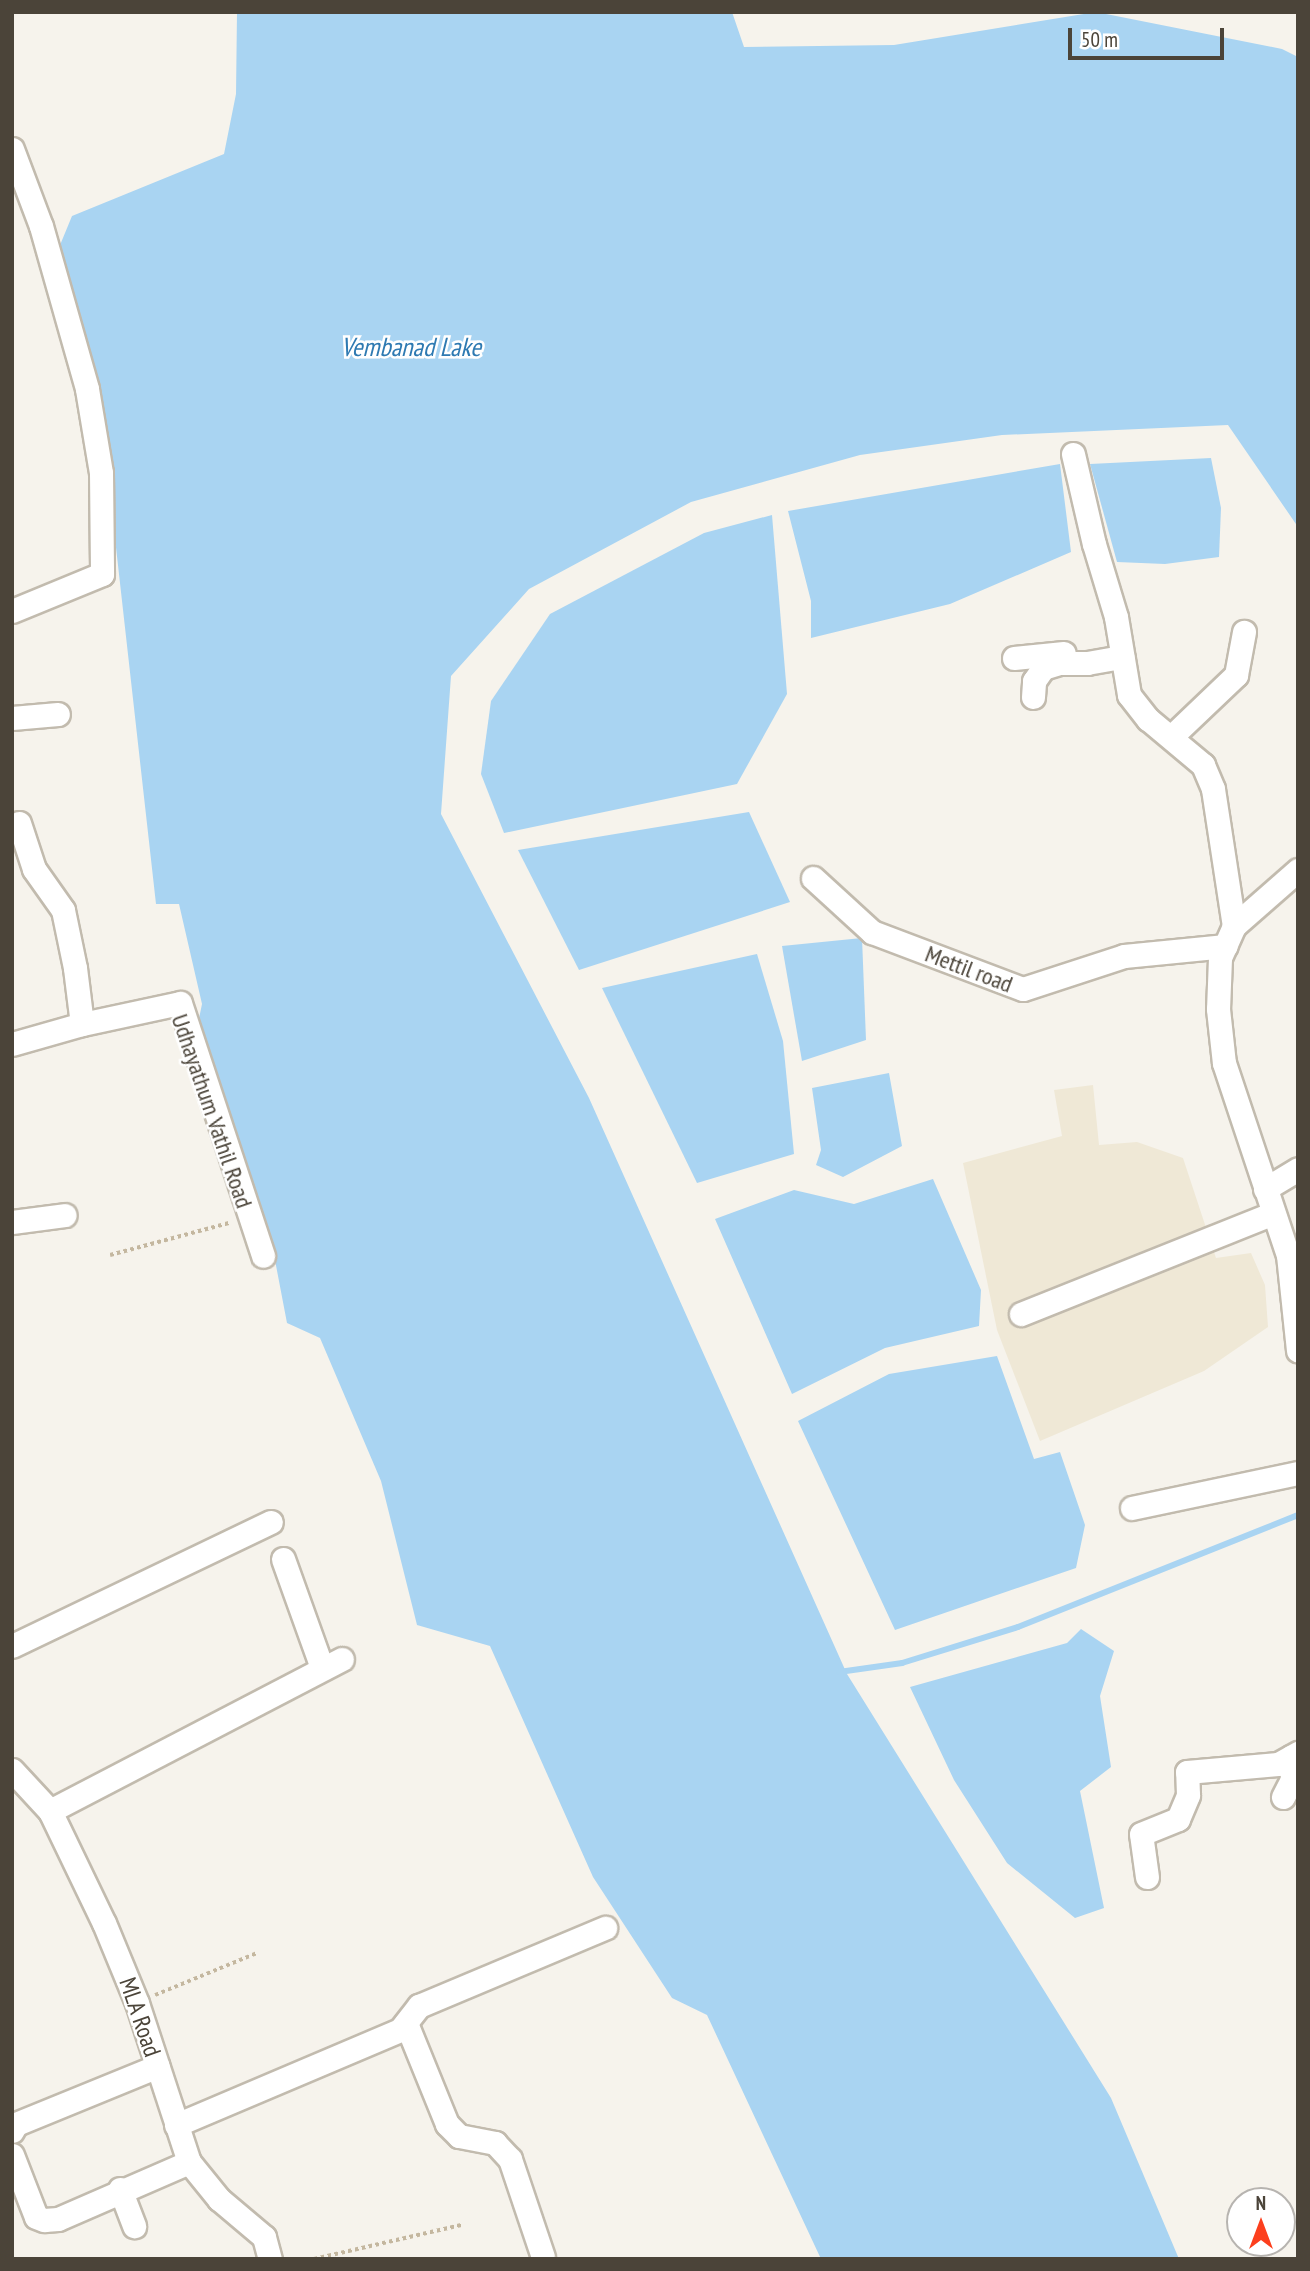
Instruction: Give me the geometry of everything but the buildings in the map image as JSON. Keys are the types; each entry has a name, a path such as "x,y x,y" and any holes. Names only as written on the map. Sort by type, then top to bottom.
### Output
{"street":[{"path":"12,149 41,226 86,389 100,473 102,574 12,611"},
{"path":"1073,454 1094,544 1116,617 1129,695 1148,719 1203,765 1213,789 1230,936"},
{"path":"1171,737 1236,675 1244,632"},
{"path":"1014,657 1121,652"},
{"path":"1032,697 1034,681 1044,668 1059,663 1087,663 1121,652"},
{"path":"12,718 58,714"},
{"path":"19,823 34,869 63,909 75,968 82,1024"},
{"path":"1298,870 1230,936 1220,958 1217,1009 1224,1063 1287,1255 1298,1350"},
{"name":"Mettil road","path":"813,878 872,932 1023,989 1124,956 1230,936"},
{"path":"156,988 180,1003"},
{"name":"Udhayathum Vathil Road","path":"12,1044 82,1024 180,1003 248,1218 263,1256"},
{"path":"1265,1189 1298,1169"},
{"path":"1021,1314 1273,1213"},
{"path":"12,1222 65,1215"},
{"path":"1132,1508 1298,1473"},
{"path":"12,1646 271,1522"},
{"path":"50,1811 332,1663 283,1559"},
{"path":"1283,1797 1292,1779 1294,1755"},
{"path":"1147,1877 1141,1834 1178,1819 1188,1795 1187,1772 1278,1764 1294,1755"},
{"name":"MLA Road","path":"12,1770 50,1811 104,1923 137,2003 189,2162 219,2199 264,2237 270,2259"},
{"path":"176,2125 400,2029 419,2006 605,1928"},
{"path":"406,2023 447,2124 459,2136 495,2143 510,2159 543,2257"},
{"path":"12,2131 16,2124 158,2066"},
{"path":"12,2155 36,2217 58,2218 120,2189 189,2162"},
{"path":"120,2189 134,2226"}],"path":[{"path":"110,1255 248,1218"},
{"path":"137,2003 257,1954"},
{"path":"314,2259 461,2225"}],"shaded area":[{"path":"1093,1085 1099,1145 1137,1142 1183,1158 1216,1258 1251,1253 1265,1285 1268,1327 1204,1371 1040,1441 997,1330 963,1163 1062,1136 1054,1090"}],"water":[{"name":"Vembanad Lake","path":"237,12 732,12 744,47 894,45 1096,12 1282,49 1298,57 1298,527 1228,425 1002,435 860,455 691,502 529,589 451,676 441,814 589,1098 847,1674 1111,2098 1179,2259 821,2259 707,2015 672,1998 593,1877 490,1646 417,1625 381,1481 320,1338 287,1323 274,1255 249,1245 195,1038 202,1004 179,904 156,904 98,387 58,250 72,216 224,154 236,94"},
{"path":"1211,458 1221,508 1219,557 1165,564 1117,562 1090,464"},
{"path":"1060,464 1071,552 950,604 811,638 811,601 788,511"},
{"path":"772,515 787,694 737,784 504,833 481,774 491,701 550,614 704,533"},
{"path":"749,812 790,902 579,970 518,850"},
{"path":"862,938 866,1040 802,1061 782,946"},
{"path":"757,954 783,1041 794,1154 697,1183 602,988"},
{"path":"889,1073 902,1146 843,1177 816,1165 821,1150 812,1088"},
{"path":"933,1179 981,1290 979,1326 885,1348 792,1394 715,1219 794,1190 854,1204"},
{"path":"997,1356 1034,1459 1060,1452 1085,1525 1076,1568 895,1630 798,1421 889,1374"},
{"path":"1081,1629 1114,1651 1100,1696 1111,1767 1080,1791 1104,1908 1075,1918 1007,1863 954,1780 910,1687 1067,1643"}],"waterway":[{"path":"839,1672 902,1663 1018,1627 1298,1515"}]}
